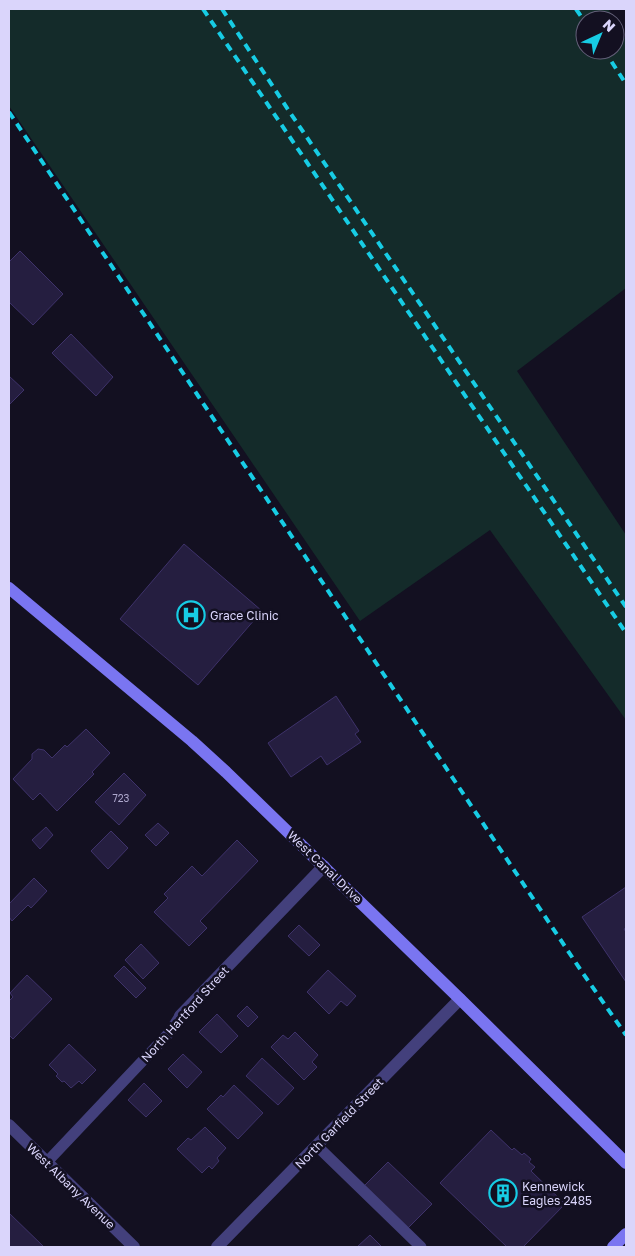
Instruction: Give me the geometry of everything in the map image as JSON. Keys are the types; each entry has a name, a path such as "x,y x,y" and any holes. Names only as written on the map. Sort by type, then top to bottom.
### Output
{"street":[{"name":"West Canal Drive","path":"9,588 192,741 226,772 626,1163"},
{"name":"North Hartford Street","path":"180,1016 324,866"},
{"name":"North Garfield Street","path":"217,1247 460,999"},
{"name":"West Albany Avenue","path":"9,1125 134,1247"},
{"path":"613,1247 626,1234"}],"lane":[{"name":"North Hartford Street","path":"47,1162 169,1033 180,1016"},
{"path":"317,1146 421,1247"}],"green space":[{"path":"9,9 608,9 575,10 575,60 625,60 625,39 626,41 626,288 517,371 626,535 626,720 490,530 360,621 9,106"}],"building":[{"path":"20,251 63,294 33,325 9,302 9,262"},
{"path":"71,334 113,377 96,396 52,353"},
{"path":"9,376 24,390 9,405"},
{"name":"Grace Clinic","path":"184,544 262,611 198,685 120,619"},
{"path":"336,696 359,731 355,734 361,742 327,765 321,756 291,777 268,743"},
{"path":"86,729 110,753 92,772 94,774 57,811 40,793 33,800 13,779 32,759 32,754 38,749 44,750 52,758"},
{"path":"124,773 146,795 119,825 95,802"},
{"path":"158,823 169,833 156,846 145,835"},
{"path":"46,827 53,835 40,849 32,840"},
{"path":"111,831 128,848 108,869 91,851"},
{"path":"237,840 258,861 200,921 207,928 189,946 154,912 168,898 164,894 192,866 202,876"},
{"path":"34,878 47,891 31,908 28,905 12,921 9,917 9,904"},
{"path":"626,887 626,928 624,929 626,932 626,982 582,917"},
{"path":"299,925 320,945 309,956 288,936"},
{"path":"141,944 159,963 143,979 125,960"},
{"path":"124,966 146,988 136,998 114,976"},
{"path":"328,970 356,996 347,1006 341,1001 329,1014 307,992"},
{"path":"27,975 52,999 13,1039 9,1035 9,1001 13,997 10,993"},
{"path":"247,1006 258,1017 248,1027 237,1016"},
{"path":"217,1014 238,1036 221,1053 199,1032"},
{"path":"295,1032 318,1055 312,1062 317,1067 304,1080 271,1047 283,1035 288,1039"},
{"path":"69,1044 96,1070 82,1084 79,1081 71,1088 56,1076 58,1074 49,1065"},
{"path":"183,1054 202,1072 187,1088 168,1069"},
{"path":"262,1058 294,1088 278,1105 246,1076"},
{"path":"144,1083 162,1101 146,1117 128,1100"},
{"path":"234,1085 263,1113 238,1139 207,1109 221,1095 223,1097"},
{"path":"205,1127 226,1148 217,1158 219,1161 212,1169 209,1166 202,1173 177,1149 188,1138 191,1140"},
{"name":"Kennewick Eagles 2485","path":"491,1130 512,1150 514,1148 522,1155 524,1153 531,1159 529,1162 535,1167 531,1171 565,1204 523,1247 507,1247 440,1183"},
{"path":"388,1162 432,1204 408,1228 364,1186"},
{"path":"9,1213 44,1247 9,1247"},
{"path":"370,1235 382,1247 357,1247"}],"railway":[{"path":"203,9 626,633"},
{"path":"222,9 291,114 626,607"},
{"path":"610,60 626,84"},
{"path":"9,112 582,972 626,1035"}],"place":[{"name":"Grace Clinic","path":"191,615"},
{"name":"Kennewick Eagles 2485","path":"503,1193"}]}
